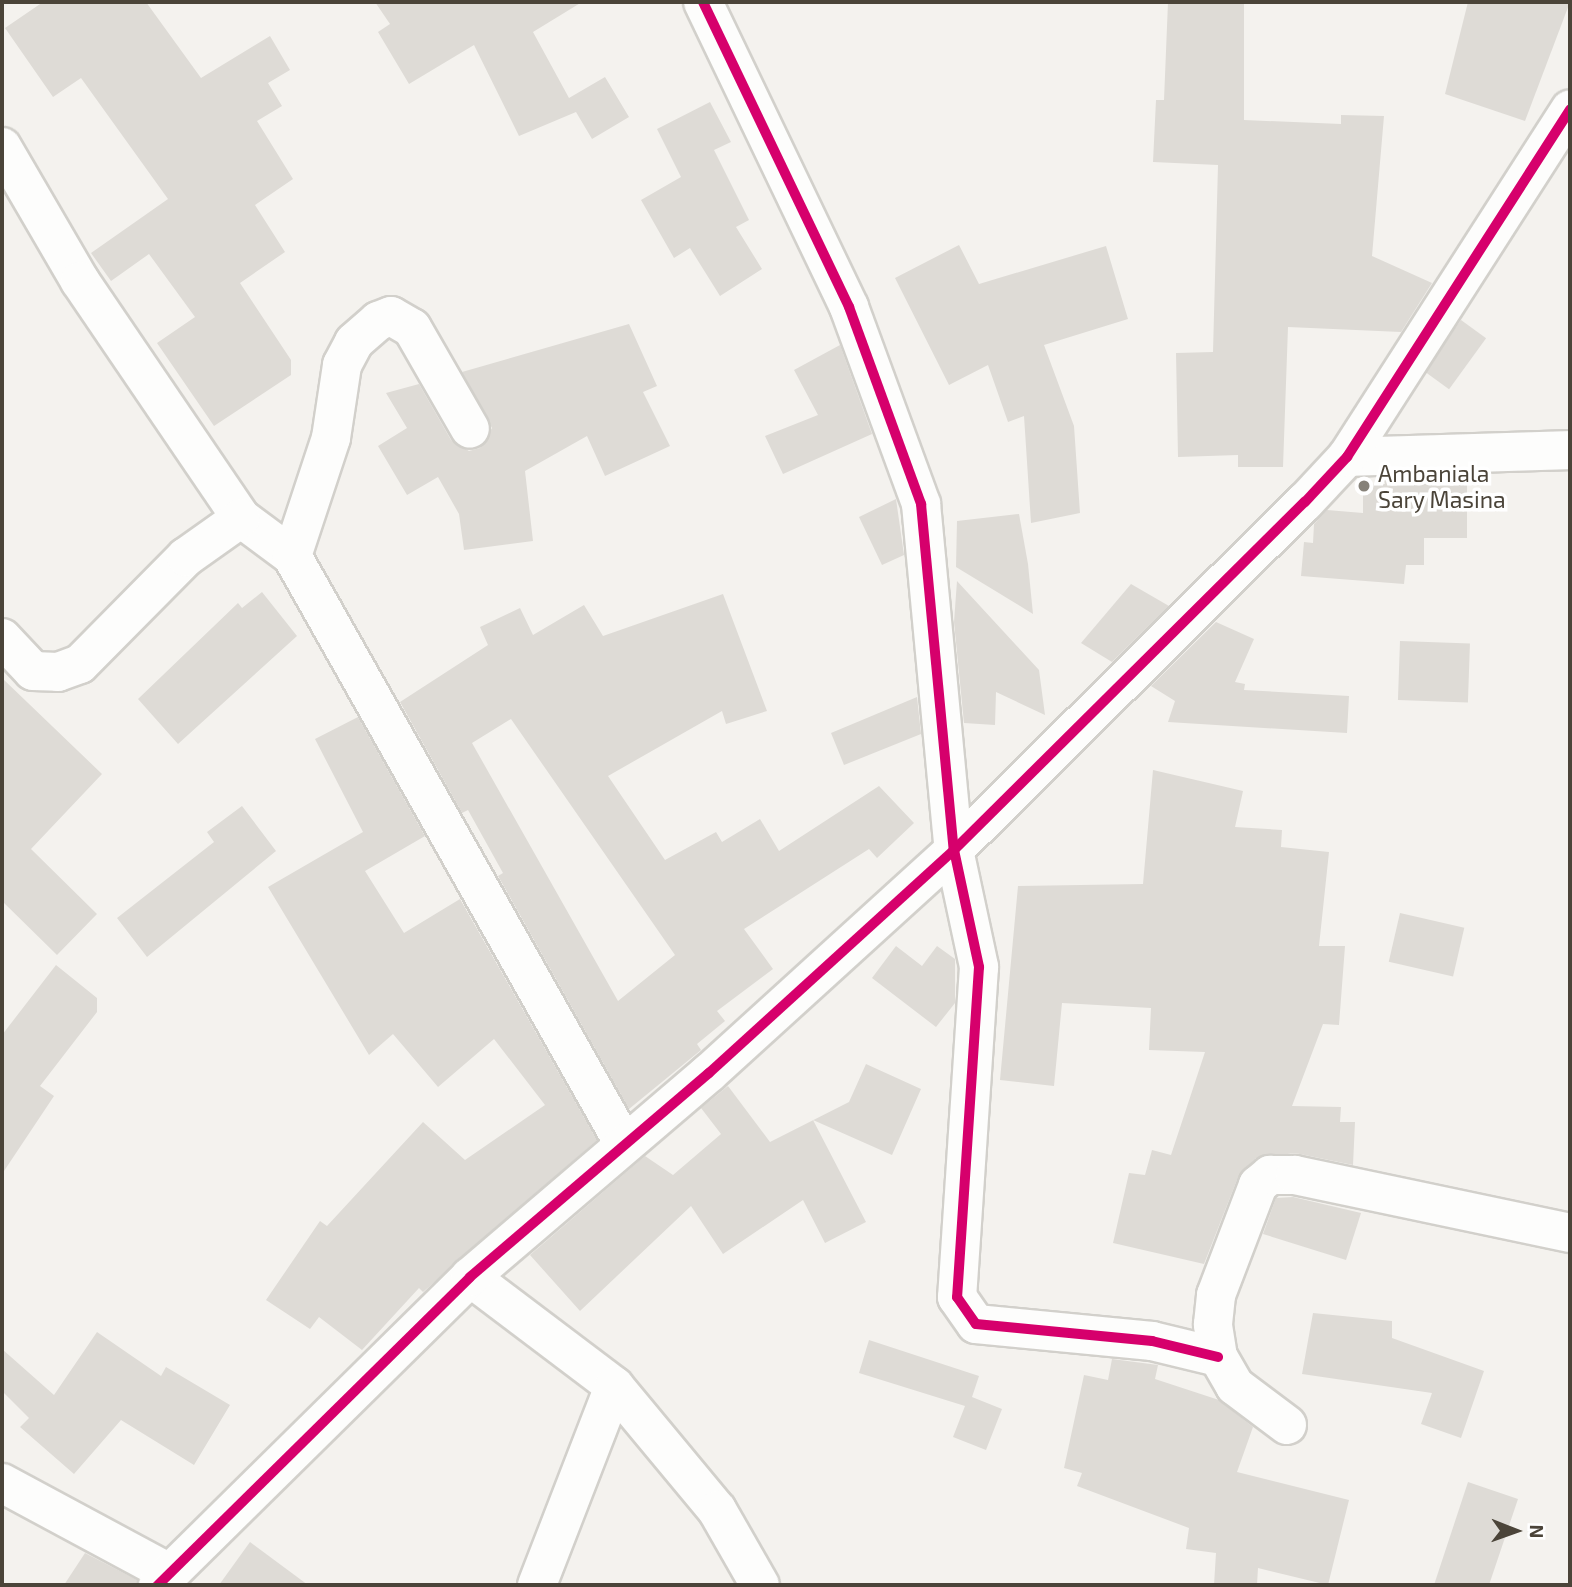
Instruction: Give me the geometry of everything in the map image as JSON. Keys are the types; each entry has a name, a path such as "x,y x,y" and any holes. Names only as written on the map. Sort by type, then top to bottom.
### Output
{"street":[{"path":"703,2 849,307 921,504 954,850 979,967 956,1279 965,1313 976,1324 1004,1331 1152,1341 1218,1357"},
{"path":"2,1483 164,1579 470,1278 954,850 1347,457 1570,109"},
{"path":"2,146 80,281 241,518 292,556 624,1144"},
{"path":"292,556 331,438 342,365 354,342 378,321 391,316 412,328 470,429"},
{"path":"1347,457 1570,450"},
{"path":"2,638 33,671 58,672 80,664 186,557 241,518"},
{"path":"1287,1425 1235,1386 1218,1357 1216,1295 1258,1185 1270,1175 1295,1175 1570,1233"},
{"path":"470,1278 614,1386 717,1510 760,1585"},
{"path":"537,1585 614,1386"}],"building":[{"path":"43,2 146,2 201,78 270,36 290,70 268,83 282,106 257,121 293,179 255,205 285,252 240,283 291,360 291,375 214,426 157,343 195,317 149,254 111,281 91,253 168,199 81,78 53,97 5,28"},
{"path":"375,2 582,2 533,32 569,98 605,77 629,117 592,139 576,112 519,136 474,45 409,84 378,32 390,24"},
{"path":"1168,2 1244,2 1244,120 1341,124 1341,115 1384,116 1372,256 1432,283 1401,332 1288,327 1283,467 1238,467 1238,455 1178,457 1176,353 1213,352 1218,165 1153,162 1156,100 1164,100"},
{"path":"1468,2 1570,2 1525,121 1445,94"},
{"path":"710,102 731,142 714,150 749,220 736,227 762,269 720,296 690,248 674,258 641,200 681,177 657,129"},
{"path":"959,245 979,284 1106,246 1128,319 1044,345 1074,426 1080,513 1031,523 1024,416 1008,422 988,365 949,385 895,278"},
{"path":"1461,320 1486,338 1449,389 1424,371"},
{"path":"629,324 657,386 643,392 670,446 605,476 587,436 525,471 533,541 464,550 459,514 438,477 407,495 378,446 407,428 386,393 419,384 451,440 469,451 480,448 492,428 462,372"},
{"path":"840,345 872,434 783,474 765,436 818,415 794,370"},
{"path":"1467,475 1467,538 1424,538 1424,565 1406,565 1404,584 1301,576 1304,542 1313,543 1314,524 1327,510 1363,513 1363,485 1385,484 1384,478"},
{"path":"896,499 904,555 882,565 859,517"},
{"path":"1019,514 1033,614 956,567 957,521"},
{"path":"957,581 1039,670 1045,715 996,692 995,725 964,723 954,622"},
{"path":"1131,584 1169,606 1112,662 1081,643"},
{"path":"262,592 297,636 178,744 138,699 238,603 242,608"},
{"path":"723,594 767,711 726,724 722,711 608,776 665,860 716,832 722,842 760,819 779,851 879,786 914,823 877,858 869,849 744,929 773,969 717,1011 725,1021 697,1044 701,1050 629,1109 498,876 503,873 468,810 462,813 400,702 488,645 480,627 520,608 533,635 584,605 603,636","holes":["511,719 675,955 618,1001 472,743"]},
{"path":"1216,622 1254,639 1235,682 1245,684 1244,690 1349,696 1347,733 1168,722 1175,701 1151,686"},
{"path":"1400,641 1470,643 1468,702 1398,700"},
{"path":"2,678 102,774 31,849 97,914 57,955 2,901"},
{"path":"917,697 921,734 844,765 831,733"},
{"path":"358,717 425,836 365,871 404,933 460,899 597,1140 423,1292 419,1288 362,1350 319,1317 310,1329 266,1300 320,1221 327,1226 423,1122 465,1160 545,1105 494,1039 438,1087 393,1034 369,1055 268,887 363,832 315,739"},
{"path":"1153,770 1243,791 1235,827 1282,830 1281,847 1329,852 1319,946 1345,946 1339,1025 1323,1024 1292,1106 1341,1107 1340,1122 1355,1122 1353,1165 1295,1153 1256,1158 1238,1177 1204,1264 1113,1243 1129,1173 1145,1175 1152,1150 1171,1155 1205,1052 1149,1050 1151,1008 1062,1003 1054,1086 1000,1080 1018,886 1143,884"},
{"path":"242,806 276,851 147,957 117,918 214,842 207,832"},
{"path":"1400,913 1464,928 1453,977 1389,962"},
{"path":"896,946 922,966 937,946 955,959 955,1003 936,1027 872,978"},
{"path":"56,965 97,998 97,1012 40,1086 54,1096 2,1174 2,1035"},
{"path":"866,1064 921,1089 892,1155 813,1120 849,1102"},
{"path":"728,1086 770,1142 813,1120 866,1222 825,1243 803,1200 723,1254 691,1206 580,1311 530,1255 645,1156 673,1175 721,1134 701,1108"},
{"path":"1293,1197 1361,1213 1346,1260 1263,1234 1276,1198"},
{"path":"1313,1313 1392,1321 1392,1338 1484,1371 1461,1438 1421,1424 1432,1393 1302,1374"},
{"path":"97,1332 161,1376 166,1367 230,1405 194,1465 121,1420 74,1474 20,1427 29,1418 2,1391 2,1349 54,1395"},
{"path":"869,1340 979,1376 972,1397 1002,1409 986,1450 953,1437 965,1406 859,1373"},
{"path":"1112,1359 1158,1365 1155,1379 1219,1400 1253,1427 1237,1472 1349,1500 1328,1585 1258,1568 1257,1585 1214,1585 1216,1553 1186,1549 1189,1528 1077,1486 1082,1473 1064,1468 1084,1375 1108,1380"},
{"path":"1468,1482 1518,1499 1489,1585 1434,1585"},
{"path":"250,1542 308,1585 219,1585"},
{"path":"85,1553 137,1580 137,1585 64,1585"}],"cycle path":[{"path":"703,2 849,307 921,504 954,850 979,967 957,1297 976,1324 1152,1341 1218,1357"},
{"path":"158,1585 470,1277 709,1073 954,850 1305,502 1347,457 1570,109"}],"place":[{"name":"Ambaniala Sary Masina","path":"1364,486"}]}
